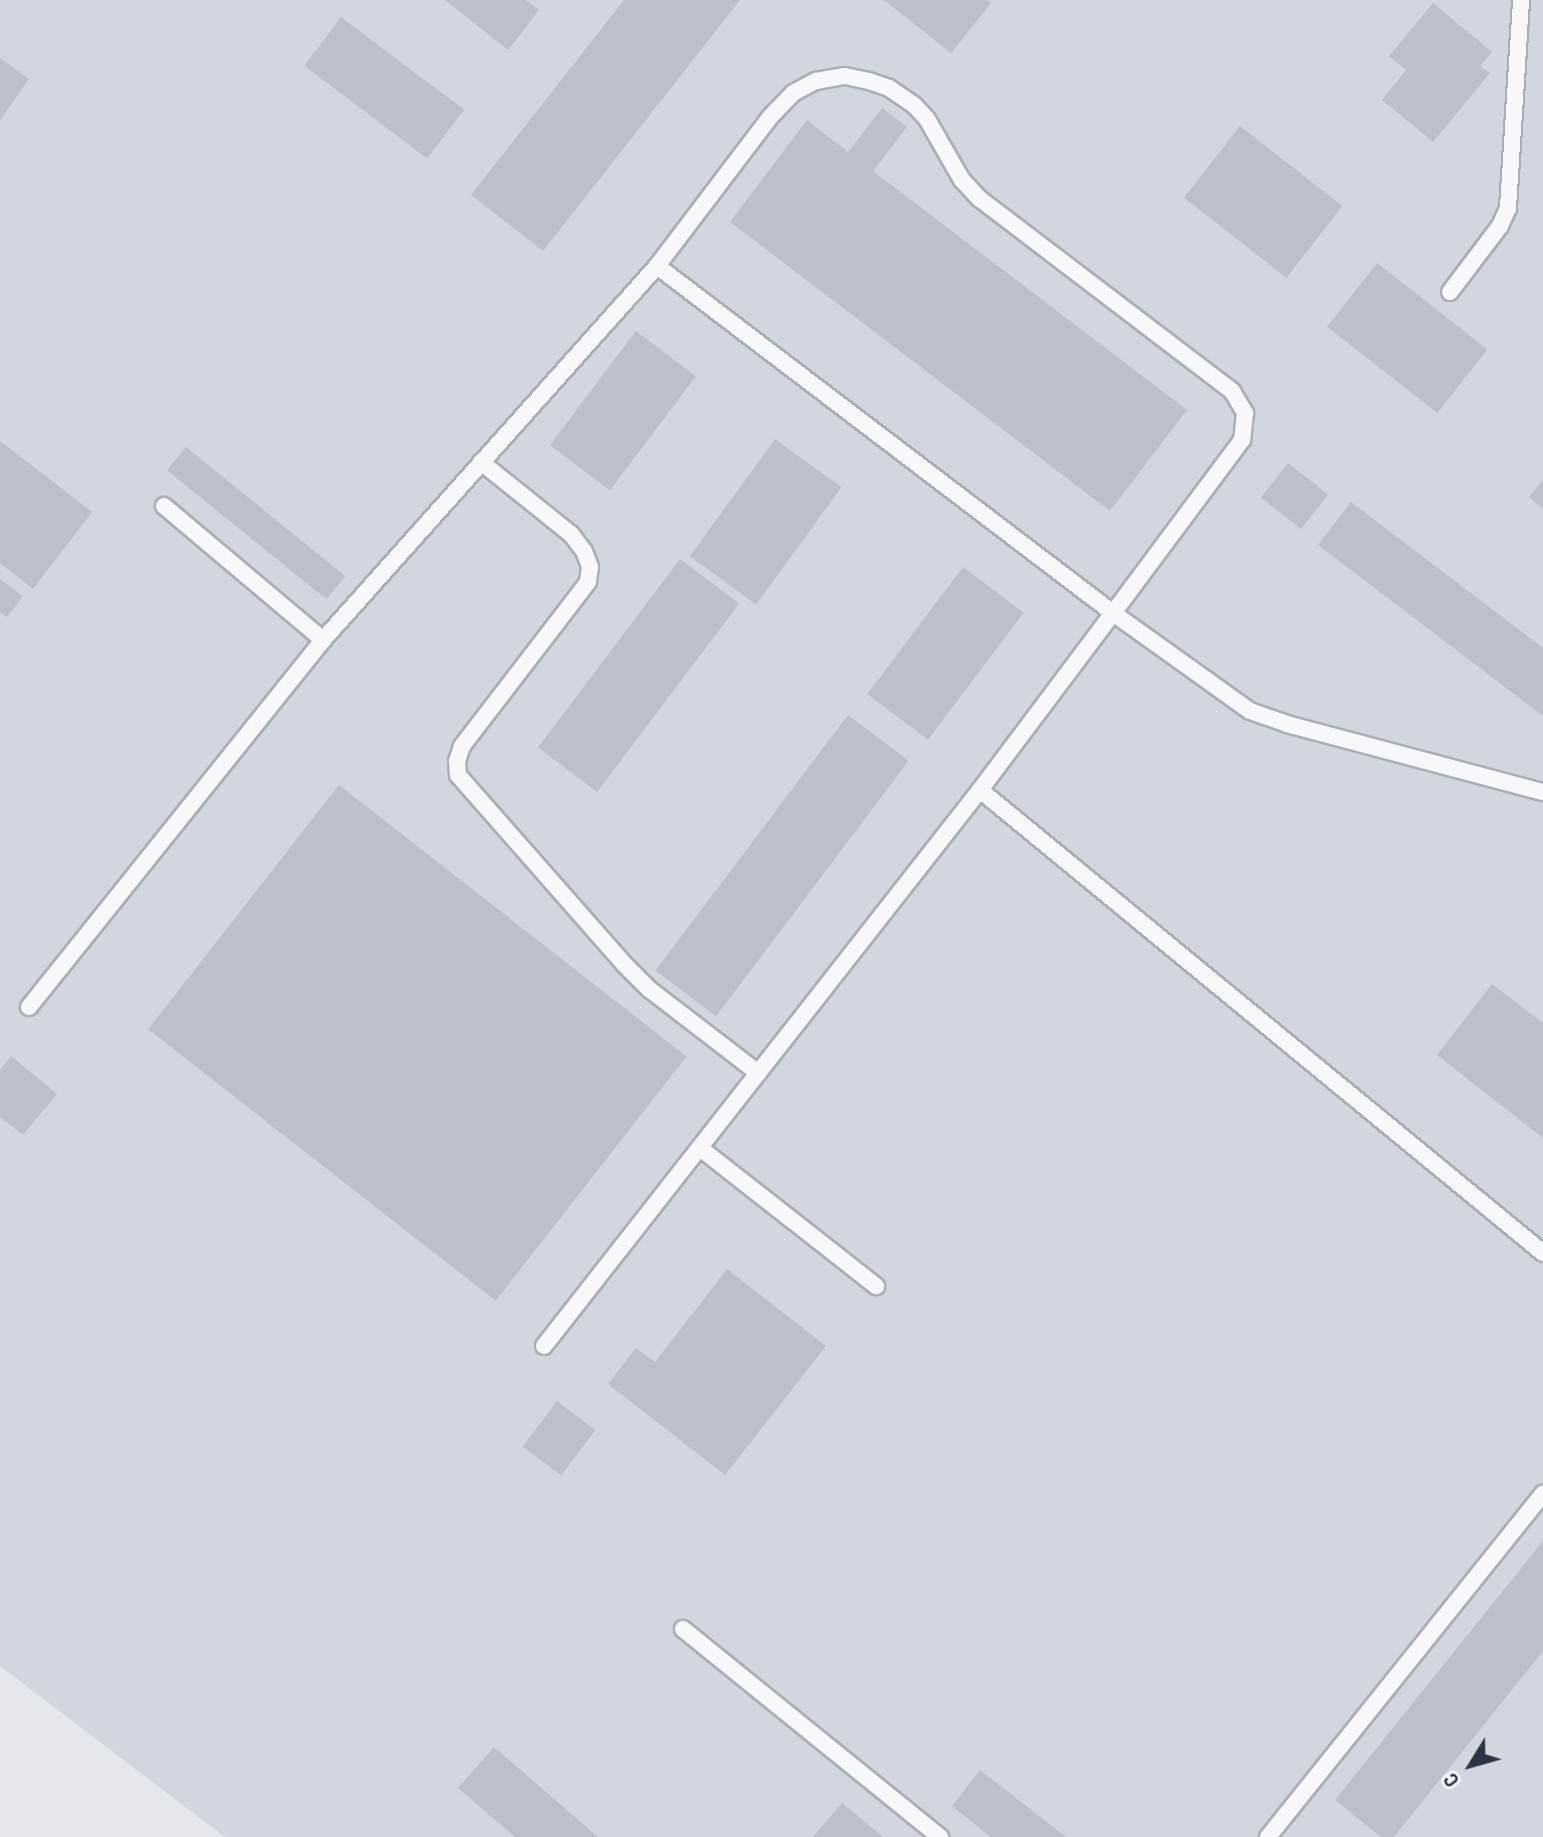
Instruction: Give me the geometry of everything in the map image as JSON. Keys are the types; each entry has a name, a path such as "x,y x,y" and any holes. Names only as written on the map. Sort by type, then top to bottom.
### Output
{"lane":[{"path":"1450,292 1500,226 1508,208 1521,0"},
{"path":"29,1007 323,640 657,266 771,116 793,93 816,81 845,76 889,88 914,105 927,119 962,180 980,199 1232,391 1245,413 1242,440 980,790 544,1346"},
{"path":"657,266 1113,613 1250,711 1543,792"},
{"path":"481,462 571,534 584,551 590,567 588,582 462,746 457,761 458,775 641,980 758,1073"},
{"path":"164,506 323,640"},
{"path":"980,790 1543,1253"},
{"path":"700,1148 876,1286"},
{"path":"1268,1837 1543,1494"},
{"path":"683,1629 940,1837"}],"shaded area":[{"path":"0,0 1543,0 1543,1837 225,1837 0,1666"}],"building":[{"path":"445,0 526,0 539,10 508,50"},
{"path":"624,0 740,0 543,251 471,195"},
{"path":"884,0 987,0 991,3 951,53"},
{"path":"1433,3 1492,52 1480,66 1490,73 1433,142 1382,100 1406,70 1389,56"},
{"path":"341,17 464,110 427,158 304,66"},
{"path":"0,58 29,79 0,120"},
{"path":"882,108 907,127 873,171 1187,410 1110,511 730,222 807,120 848,152"},
{"path":"1240,126 1342,206 1286,278 1184,198"},
{"path":"1377,263 1487,349 1437,413 1327,327"},
{"path":"636,331 696,376 610,490 550,445"},
{"path":"775,439 841,487 756,605 690,556"},
{"path":"0,441 92,512 33,589 0,563"},
{"path":"186,447 345,576 326,599 167,470"},
{"path":"1288,463 1328,494 1301,529 1261,498"},
{"path":"1543,480 1543,509 1529,497"},
{"path":"1351,502 1543,648 1543,716 1318,545"},
{"path":"680,559 739,604 597,792 538,747"},
{"path":"963,567 1024,613 928,740 867,694"},
{"path":"0,579 23,596 7,617 0,612"},
{"path":"848,715 909,761 716,1016 655,971"},
{"path":"339,785 687,1057 496,1301 148,1029"},
{"path":"1492,984 1543,1023 1543,1138 1437,1055"},
{"path":"11,1056 57,1094 23,1135 0,1117 0,1070"},
{"path":"727,1269 826,1346 725,1475 608,1384 636,1348 655,1362"},
{"path":"557,1401 595,1430 561,1475 523,1447"},
{"path":"1543,1541 1543,1651 1394,1837 1381,1837 1335,1800"},
{"path":"494,1747 598,1837 515,1837 458,1788"},
{"path":"980,1770 1066,1837 991,1837 952,1806"},
{"path":"842,1803 883,1837 813,1837"}]}
